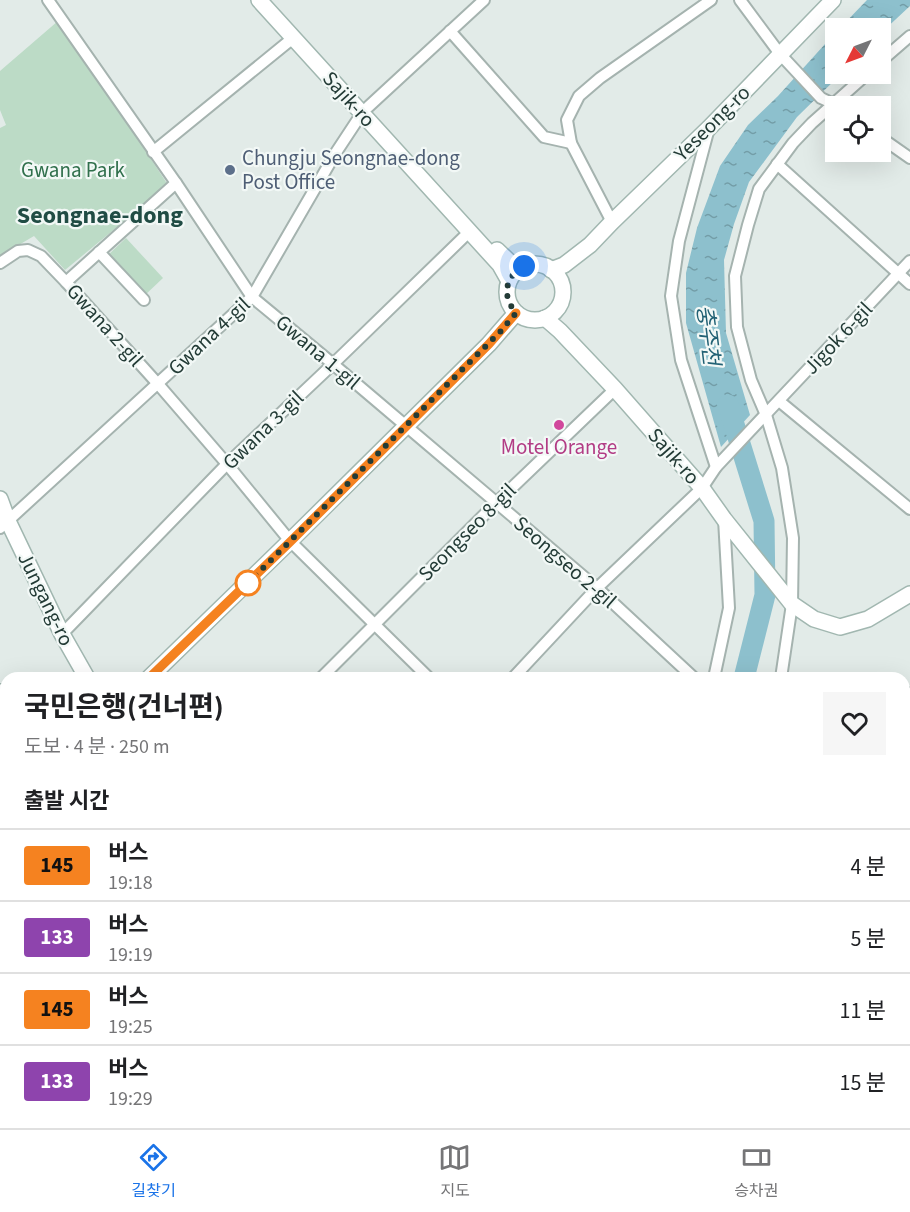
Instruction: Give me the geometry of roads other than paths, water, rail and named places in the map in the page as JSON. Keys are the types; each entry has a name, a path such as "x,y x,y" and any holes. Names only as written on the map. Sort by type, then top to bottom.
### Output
{"street":[{"name":"Gwana 1-gil","path":"48,0 176,183 252,297 406,426"},
{"name":"Sajik-ro","path":"259,0 474,226 513,276"},
{"name":"Sajik-ro","path":"272,0 469,232 513,276"},
{"name":"Gwana 4-gil","path":"4,524 252,297 335,154 365,110 484,0"},
{"path":"612,222 571,143 567,120 579,96 600,78 711,0"},
{"path":"740,0 780,54 825,100"},
{"name":"Yeseong-ro","path":"590,245 709,128 833,0"},
{"path":"450,31 544,137 571,143"},
{"path":"891,52 910,36"},
{"path":"153,152 293,38"},
{"path":"845,96 857,84"},
{"path":"782,672 792,603 793,538 782,468 766,415 751,380 737,327 735,276 759,189 793,143 825,113"},
{"path":"709,128 679,241 671,296 681,360 716,467"},
{"path":"891,145 910,158"},
{"path":"777,164 910,284"},
{"path":"66,282 176,183"},
{"name":"Gwana 3-gil","path":"62,634 227,464 469,232"},
{"path":"551,270 564,265 590,245"},
{"path":"562,287 590,245"},
{"name":"Gwana 2-gil","path":"0,263 18,252 28,250 41,256 158,384 290,542 423,672"},
{"path":"99,252 144,300"},
{"name":"Jigok 6-gil","path":"519,672 597,588 702,489 716,467 910,261"},
{"path":"531,265 551,270 556,274 562,287 563,294 557,309 552,314 538,320 530,320 516,313 510,307 507,298 507,290 513,276 531,265"},
{"path":"156,672 489,344 516,313"},
{"name":"Sajik-ro","path":"545,318 615,389 702,489 792,603"},
{"name":"Seongseo 8-gil","path":"327,672 496,503 615,389"},
{"path":"779,401 910,509"},
{"name":"Seongseo 2-gil","path":"406,426 597,588 688,672"},
{"name":"Jungang-ro","path":"0,499 4,524 83,672"},
{"path":"715,672 729,608 724,519"},
{"path":"792,603 814,618 840,627 868,619 910,594"}],"water":[{"path":"867,0 910,0 910,6 891,24 891,18 850,18"},
{"path":"825,44 825,84 831,84 797,117 749,182 724,260 726,333 750,415 721,447 686,323 686,273 697,228 720,166 748,125"}],"waterway":[{"name":"충주천","path":"728,405 764,521 765,595 746,672"}],"place":[{"name":"Chungju Seongnae-dong Post Office","path":"230,170"},
{"name":"Motel Orange","path":"559,425"}],"district":[{"name":"Seongnae-dong","path":"100,215"}],"park label":[{"name":"Gwana Park","path":"73,170"}]}
